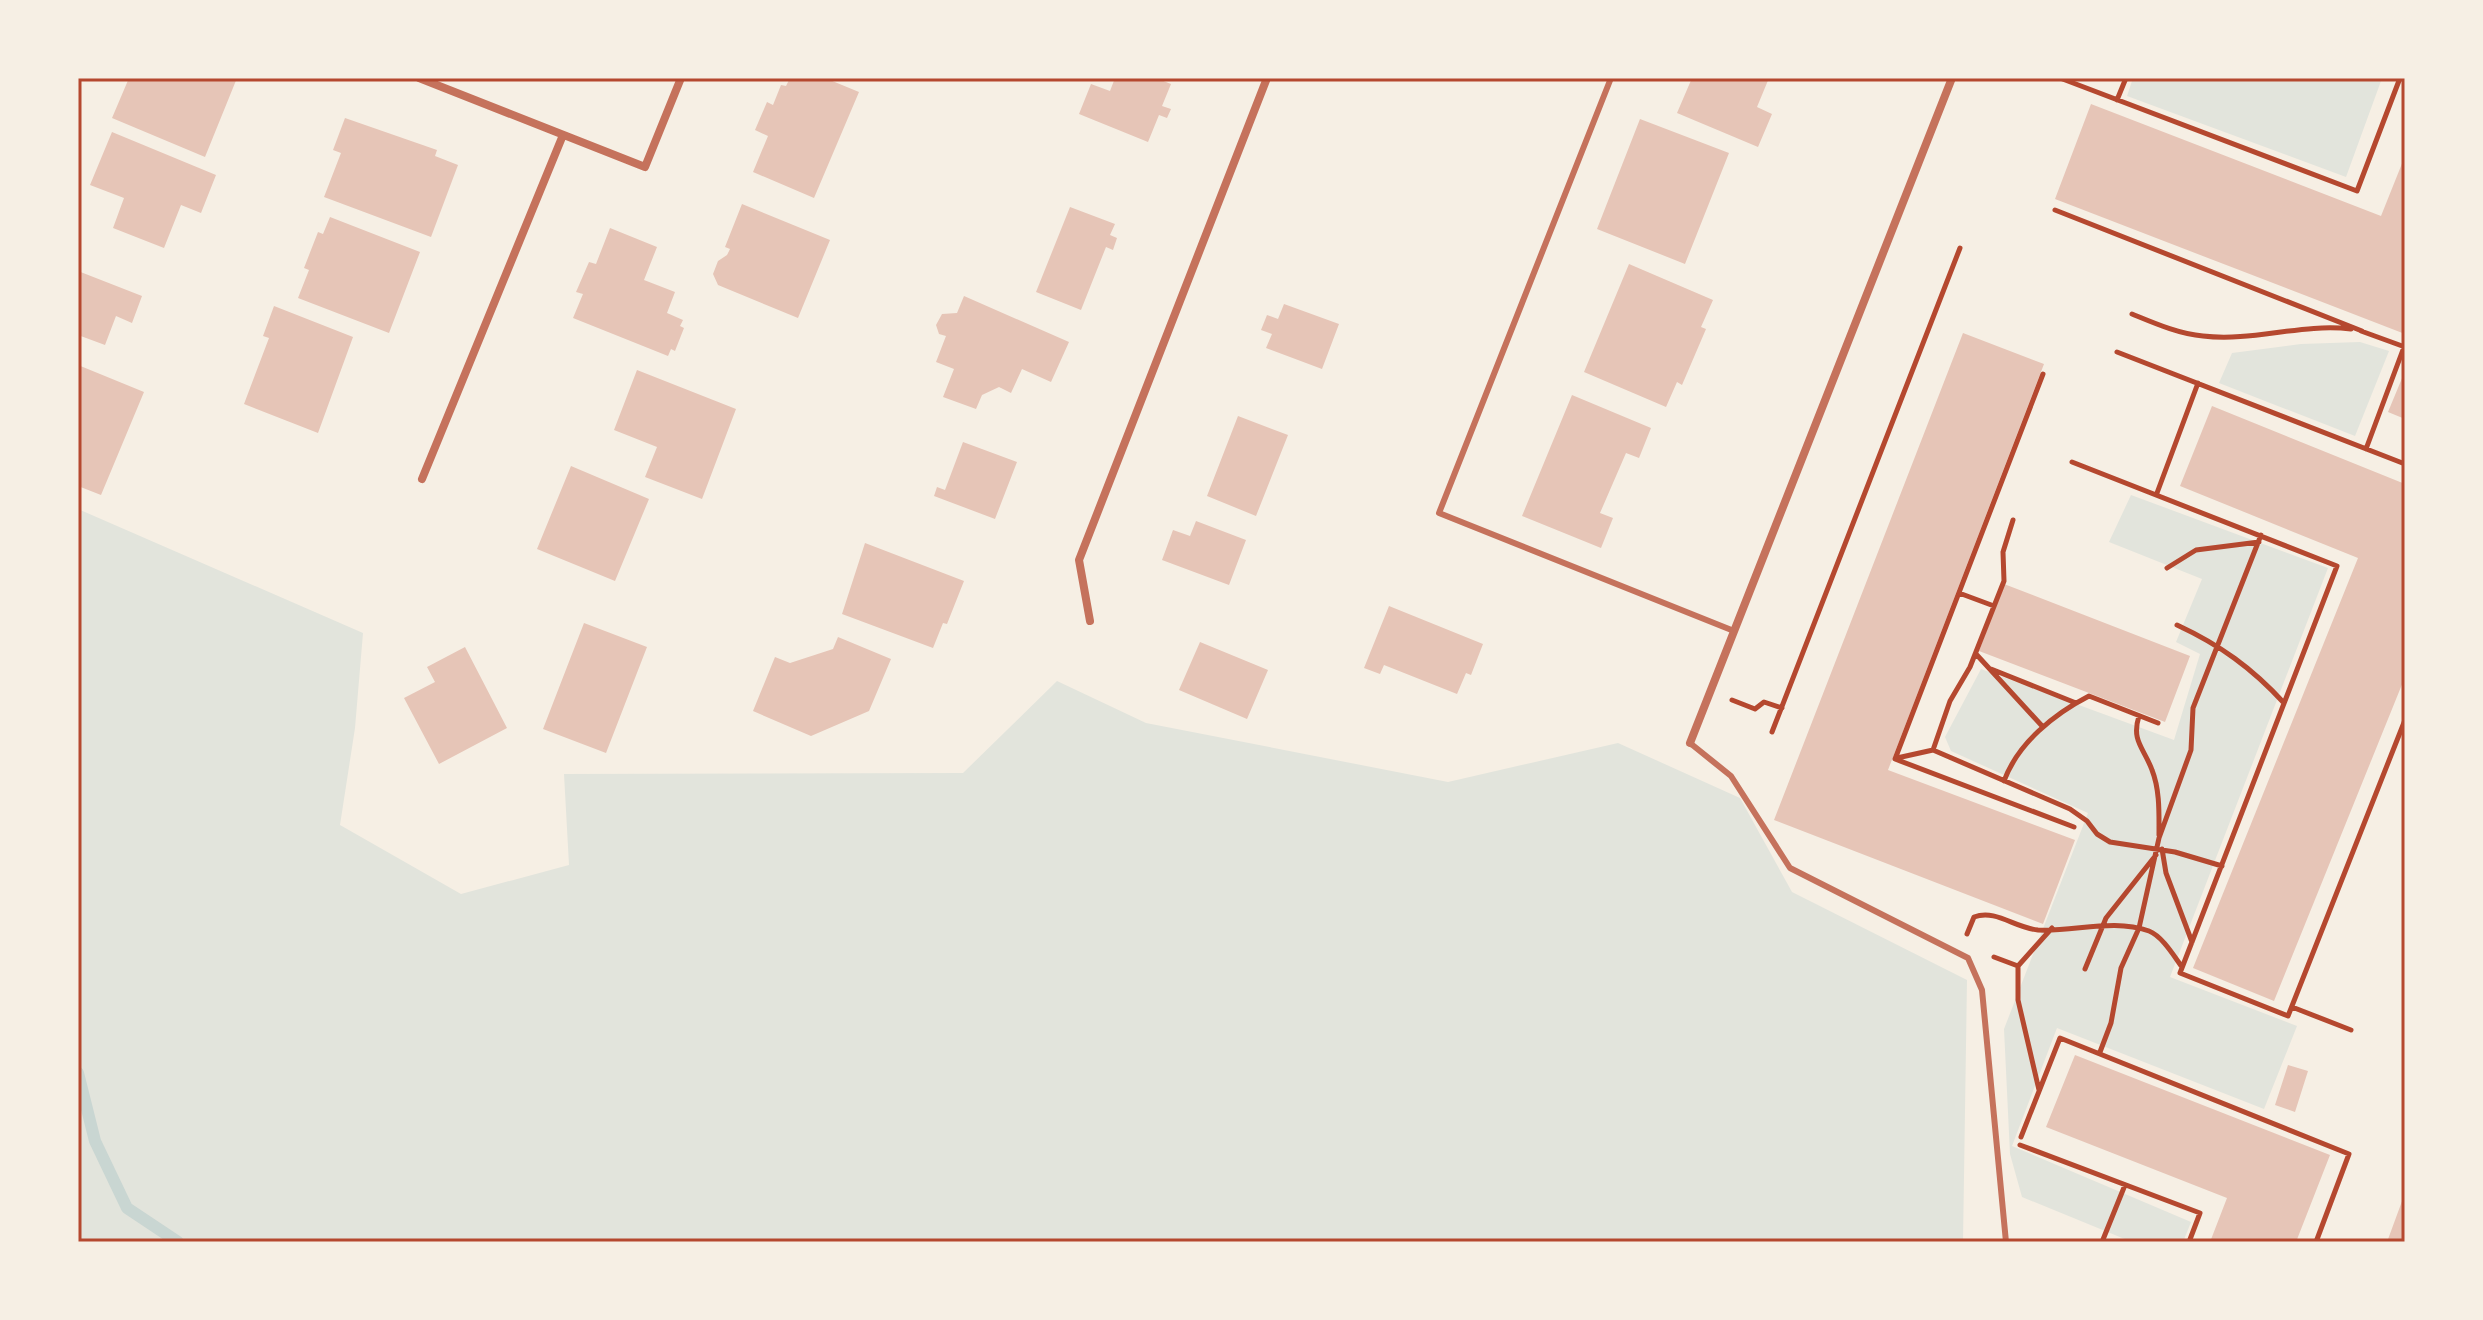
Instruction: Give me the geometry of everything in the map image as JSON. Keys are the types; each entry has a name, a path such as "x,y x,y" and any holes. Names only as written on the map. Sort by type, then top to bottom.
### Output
{"street":[{"path":"419,78 645,167 681,78"},
{"path":"1090,621 1079,560 1267,78"},
{"path":"1690,743 1952,78"},
{"path":"422,479 563,135"}],"lane":[{"path":"1611,78 1439,513 1734,631"},
{"path":"1690,743 1731,776 1790,868 1968,958 1982,990 2006,1242"}],"path":[{"path":"2060,78 2357,191 2399,78"},
{"path":"2117,100 2126,78"},
{"path":"2055,210 2405,347 2366,449"},
{"path":"1772,732 1960,248"},
{"path":"2132,314 2202,336 2239,337 2320,325 2362,331"},
{"path":"2117,352 2405,464"},
{"path":"1895,759 2043,374"},
{"path":"2157,493 2198,383"},
{"path":"2072,462 2337,566 2180,973 2288,1016 2405,720"},
{"path":"1933,750 1950,701 1976,654 2004,581 2003,552 2013,520"},
{"path":"2167,568 2196,550 2260,538"},
{"path":"2159,838 2191,750 2193,708 2260,538"},
{"path":"1959,593 1994,606"},
{"path":"2177,625 2217,643 2257,674 2284,703"},
{"path":"1976,654 2043,727"},
{"path":"1990,668 2076,703"},
{"path":"2004,781 2011,762 2043,727 2089,696 2158,723"},
{"path":"1755,709 1764,702 1782,708"},
{"path":"2100,1052 2111,1023 2121,968 2139,928 2159,851 2157,792 2152,768 2138,748 2134,730 2139,716"},
{"path":"1895,759 1933,750 2070,809 2110,842 2222,866"},
{"path":"1895,759 2074,827"},
{"path":"2085,969 2103,925 2159,851"},
{"path":"2159,851 2192,943"},
{"path":"1959,954 1974,917 1985,913 2024,928 2103,925 2139,928 2153,932 2182,967"},
{"path":"2039,1090 2018,1000 2018,966 2052,928"},
{"path":"1963,945 2018,966"},
{"path":"2292,1007 2351,1030"},
{"path":"2189,1242 2200,1213 2018,1144 2060,1038 2349,1154 2316,1242"},
{"path":"2102,1242 2125,1185"}],"shaded area":[{"path":"2133,78 2373,78 2381,81 2346,177 2127,96"},
{"path":"2360,342 2389,351 2355,436 2219,383 2232,353 2301,344"},
{"path":"2131,495 2328,568 2170,977 2297,1026 2264,1109 2057,1028 2012,1146 2191,1222 2183,1242 2132,1242 2022,1197 2010,1154 2004,1029 2088,813 1951,751 1945,737 1981,669 2174,740 2200,654 2176,642 2202,579 2109,542"},
{"path":"78,509 363,633 355,728 340,825 461,894 569,865 564,774 963,773 1057,681 1146,723 1448,782 1618,743 1740,798 1792,892 1967,980 1963,1242 78,1242"}],"building":[{"path":"129,78 237,78 205,157 112,118"},
{"path":"790,78 825,78 859,92 814,198 753,172 768,136 755,130 767,102 773,105 781,85 786,86"},
{"path":"1115,78 1156,78 1171,84 1162,106 1171,109 1167,118 1159,115 1148,142 1079,114 1091,84 1110,91"},
{"path":"1692,78 1769,78 1757,107 1772,114 1758,147 1677,113"},
{"path":"2091,104 2381,216 2405,156 2405,334 2055,199"},
{"path":"345,118 437,150 435,156 458,165 431,237 324,197 341,153 333,150"},
{"path":"1640,119 1729,153 1685,264 1597,229"},
{"path":"112,132 216,175 201,213 181,205 164,248 113,228 124,198 90,185"},
{"path":"742,204 830,240 798,318 718,285 713,274 718,261 730,249 725,247"},
{"path":"1070,207 1115,224 1110,235 1117,238 1113,250 1106,247 1081,310 1036,292"},
{"path":"330,217 420,252 389,333 298,298 309,270 304,268 318,232 323,234"},
{"path":"610,228 657,247 644,280 675,292 667,313 683,320 680,326 684,328 675,351 671,349 668,356 573,318 583,294 576,292 589,262 596,264"},
{"path":"1629,264 1713,300 1701,327 1706,329 1682,385 1677,382 1666,407 1584,372"},
{"path":"78,271 142,296 132,323 116,316 105,345 78,335"},
{"path":"964,296 1069,342 1051,382 1022,369 1011,393 999,387 982,395 976,409 943,397 954,369 936,362 946,336 939,334 936,325 942,314 957,313"},
{"path":"1284,304 1339,324 1322,369 1266,348 1272,334 1261,330 1267,315 1278,319"},
{"path":"274,306 353,337 318,433 244,404 269,338 263,336"},
{"path":"1963,333 2044,364 1888,770 2075,840 2043,924 1774,820"},
{"path":"78,365 144,392 101,495 78,486"},
{"path":"637,370 736,409 702,499 645,477 657,447 614,430"},
{"path":"2405,371 2405,419 2388,412"},
{"path":"1572,395 1651,428 1639,458 1626,453 1600,513 1613,518 1601,548 1522,516"},
{"path":"2212,406 2405,484 2405,677 2274,1001 2193,968 2358,558 2180,486"},
{"path":"1238,416 1288,435 1256,516 1207,496"},
{"path":"963,442 1017,462 995,519 934,496 937,487 945,490"},
{"path":"571,466 649,499 615,581 537,549"},
{"path":"1196,521 1246,540 1229,585 1162,560 1173,530 1190,536"},
{"path":"865,543 964,581 947,624 943,623 933,648 842,614"},
{"path":"2004,584 2190,656 2165,722 1979,651"},
{"path":"1389,606 1483,644 1471,675 1466,673 1457,694 1384,665 1380,674 1364,668"},
{"path":"584,623 647,647 606,753 543,729"},
{"path":"838,637 891,659 869,711 811,736 753,711 775,657 790,663 833,649"},
{"path":"1200,642 1268,670 1247,719 1179,690"},
{"path":"465,647 507,728 439,764 404,698 435,682 427,667"},
{"path":"2075,1055 2330,1155 2296,1242 2210,1242 2227,1198 2046,1127"},
{"path":"2288,1065 2308,1071 2295,1112 2275,1105"},
{"path":"2405,1193 2405,1242 2387,1242"}],"waterway":[{"path":"78,1073 95,1141 127,1208 178,1242"}]}
